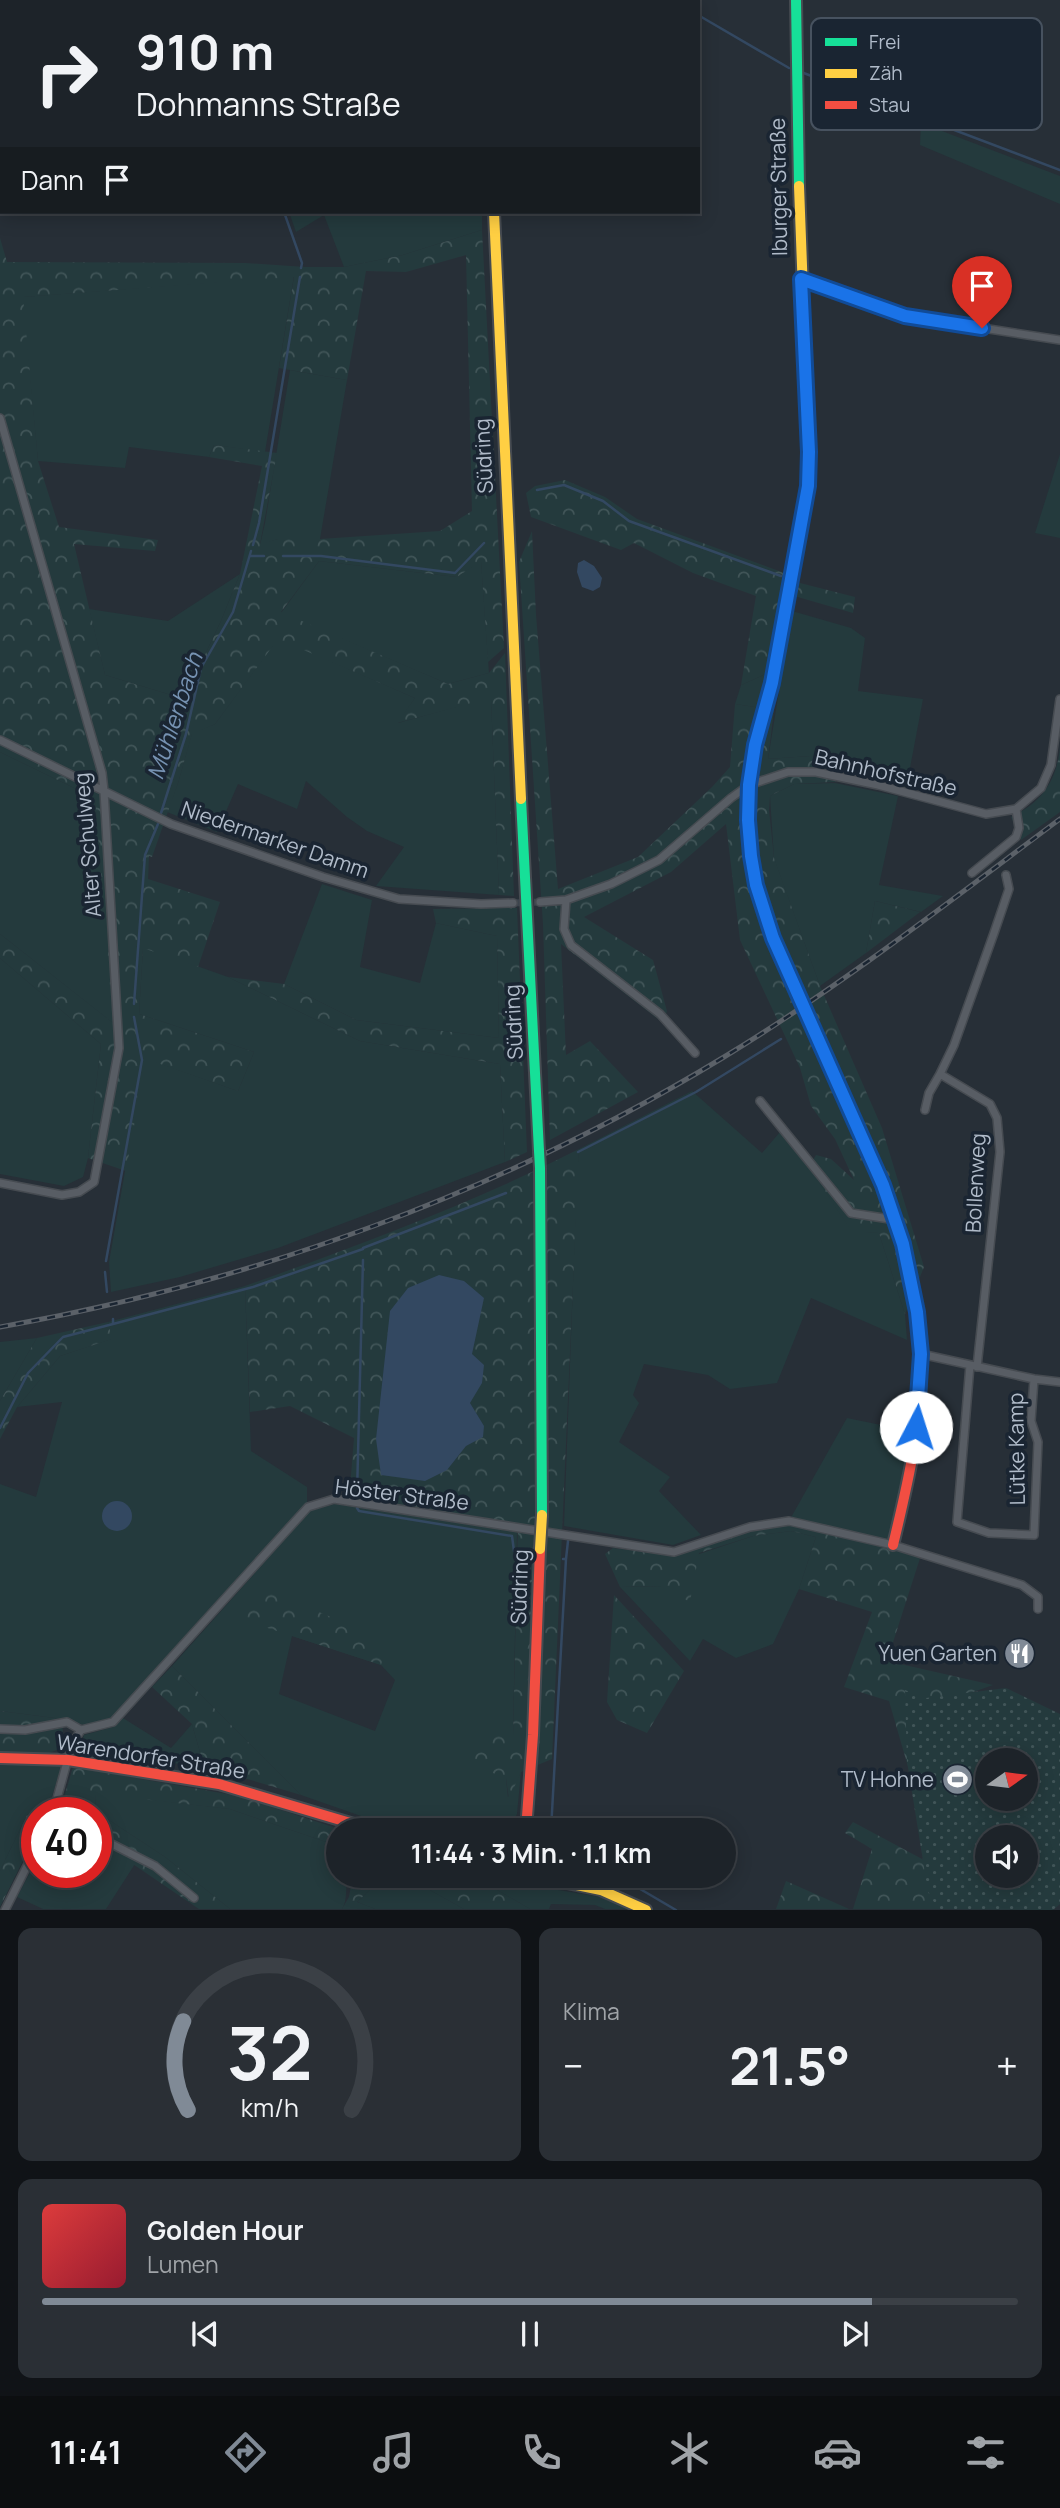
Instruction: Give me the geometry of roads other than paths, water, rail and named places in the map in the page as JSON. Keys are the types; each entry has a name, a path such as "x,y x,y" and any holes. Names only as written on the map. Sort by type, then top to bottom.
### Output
{"street":[{"name":"Iburger Straße","path":"796,0 808,486 772,683 755,745 749,785 748,820 756,885 773,938 878,1173 896,1220 911,1278 921,1354 914,1451 893,1545"},
{"name":"Südring","path":"494,214 500,417 513,621 540,1168 542,1516 533,1722 525,1818"},
{"path":"801,279 905,316 1060,340"},
{"name":"Alter Schulweg","path":"0,418 102,773 119,1048 94,1182 79,1192 62,1195 0,1183"},
{"path":"972,873 1016,837 1019,828 1016,809 1041,788 1051,765 1060,699"},
{"name":"Niedermarker Damm","path":"0,740 172,824 323,877 399,899 481,904 513,903"},
{"name":"Bahnhofstraße","path":"749,785 788,772 816,772 878,785 986,814 1016,809"},
{"path":"540,902 566,900 611,884 659,860 749,785"},
{"path":"925,1110 929,1093 954,1045 995,933 1009,889 1006,875"},
{"path":"566,900 564,929 571,944 660,1014 695,1053"},
{"name":"Bollenweg","path":"940,1074 990,1104 996,1118 1000,1152 974,1366"},
{"path":"760,1101 851,1213 896,1220"},
{"path":"921,1354 1060,1382"},
{"name":"Lütke Kamp","path":"974,1366 957,1522 989,1533 1034,1535 1038,1442 1031,1420 1034,1378"},
{"name":"Höster Straße","path":"81,1730 113,1722 308,1507 334,1499 674,1552 750,1527 789,1521 893,1545"},
{"path":"893,1545 1022,1585 1038,1597 1038,1609"},
{"path":"0,1729 24,1730 67,1722 81,1730 72,1744 58,1797"},
{"name":"Warendorfer Straße","path":"0,1758 68,1760 219,1784 333,1818"},
{"path":"112,1844 155,1866 194,1898"},
{"path":"5,1909 21,1878"},
{"path":"591,1888 646,1909"}],"water":[{"path":"584,560 594,566 602,578 600,587 593,591 582,587 577,572 578,563"},
{"path":"439,1275 464,1281 484,1298 472,1354 484,1365 482,1383 470,1403 484,1426 483,1437 466,1446 447,1470 425,1481 381,1475 376,1439 390,1311 408,1288"},
{"path":"117,1501 128,1505 132,1516 128,1527 117,1531 106,1527 102,1516 106,1505"}],"waterway":[{"path":"700,16 789,68"},
{"path":"801,72 811,76"},
{"path":"954,130 1060,170"},
{"name":"Mühlenbach","path":"285,214 302,263 301,268"},
{"name":"Mühlenbach","path":"253,545 259,523 300,277"},
{"path":"537,490 564,485 603,501 629,521 781,576"},
{"path":"283,556 321,556 455,573 484,543"},
{"name":"Mühlenbach","path":"161,813 186,734 201,668 233,612 251,551"},
{"path":"250,556 264,556"},
{"name":"Mühlenbach","path":"134,1004 145,855 158,824"},
{"name":"Mühlenbach","path":"106,1261 142,1060 134,1017"},
{"path":"578,1152 696,1092 781,1039"},
{"path":"363,1248 506,1193"},
{"path":"113,1324 253,1287 363,1249"},
{"path":"357,1494 363,1260"},
{"name":"Mühlenbach","path":"105,1272 107,1292"},
{"name":"Mühlenbach","path":"0,1428 28,1373 63,1337 113,1324 113,1319"},
{"path":"357,1508 359,1511 512,1536 514,1551"},
{"path":"566,1559 568,1541"},
{"path":"552,1818 566,1559 563,1559"},
{"path":"638,1888 676,1910"}],"tunnel":[{"path":"513,903 540,902"}],"railway":[{"path":"0,1327 189,1285 283,1257 374,1226 465,1190 553,1150 640,1106 768,1030 895,942 1060,819"}],"place":[{"name":"Yuen Garten","path":"1020,1654"},
{"name":"TV Hohne","path":"957,1780"}]}
